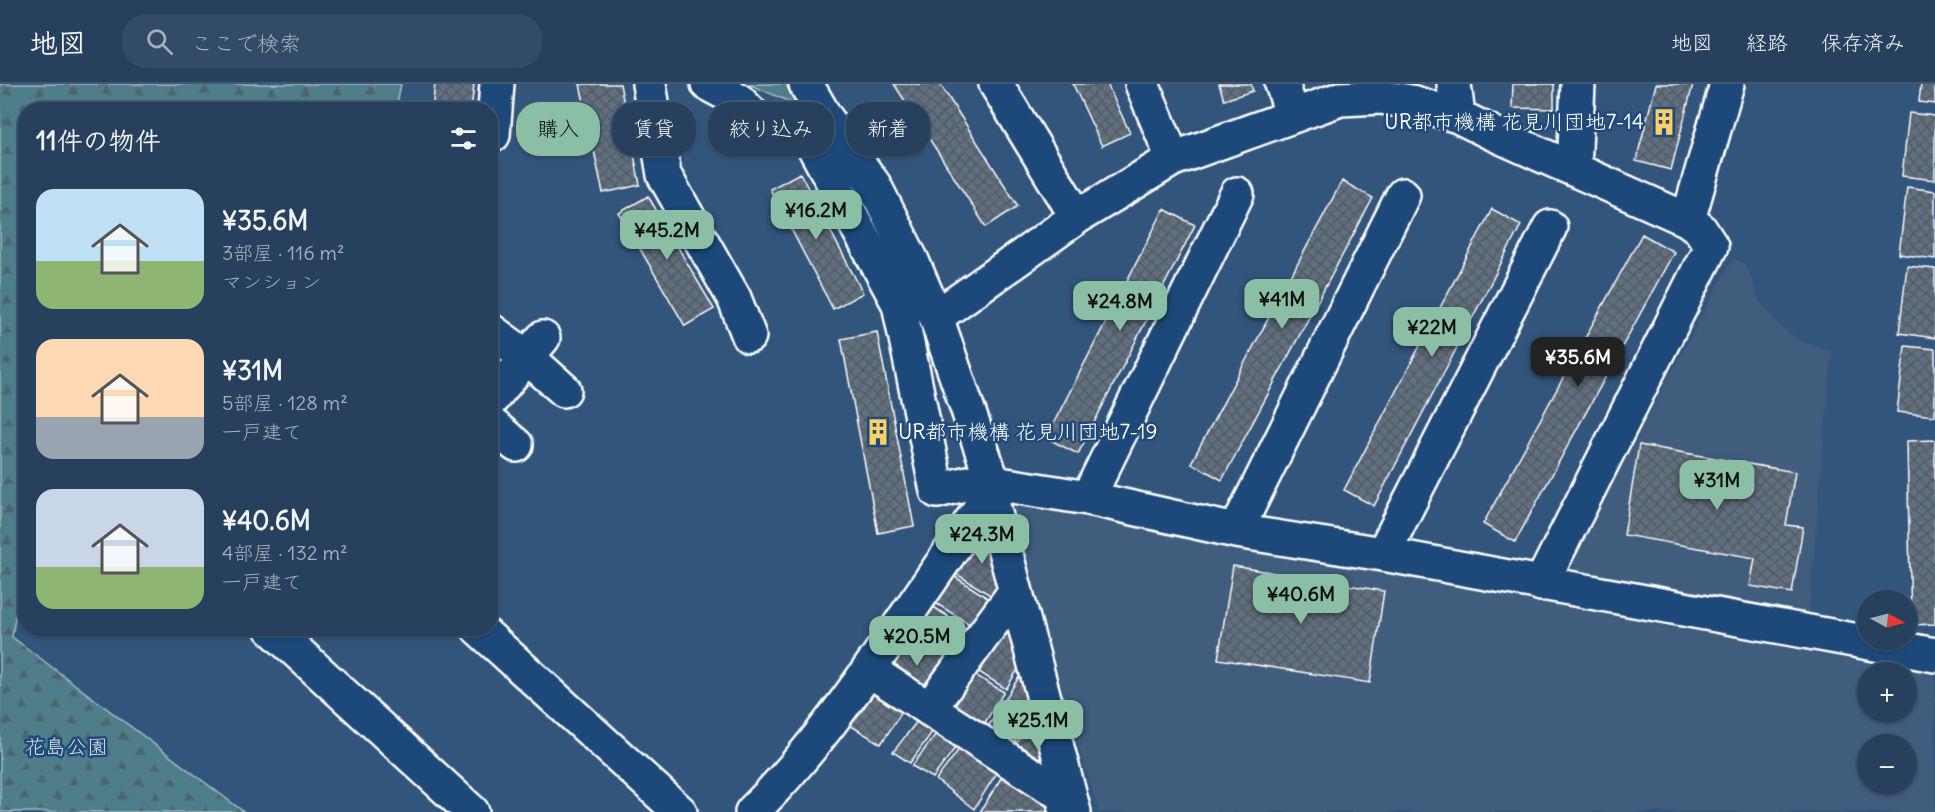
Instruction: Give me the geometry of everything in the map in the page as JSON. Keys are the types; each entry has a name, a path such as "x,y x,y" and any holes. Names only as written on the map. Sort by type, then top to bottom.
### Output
{"street":[{"path":"495,102 496,84"},
{"path":"649,84 664,175 734,298 749,336"},
{"path":"708,84 740,102"},
{"path":"806,84 810,102"},
{"path":"996,84 1077,217"},
{"path":"1142,84 1173,159"},
{"path":"1282,84 1293,116"},
{"path":"1454,84 1458,116"},
{"path":"1574,169 1578,84"},
{"path":"1688,220 1727,84"},
{"path":"936,317 1077,217 1173,159 1340,99 1381,97 1411,102 1458,116 1688,220 1700,229 1711,246 1541,584"},
{"path":"834,144 874,185 912,261 936,317 990,485 1068,808"},
{"path":"830,156 899,304 937,491 1000,484 1088,498 1236,531 1383,554 1935,655"},
{"path":"1088,498 1237,194"},
{"path":"1236,531 1403,195"},
{"path":"1383,554 1550,227"},
{"path":"498,333 535,347 564,390"},
{"path":"498,391 535,347"},
{"path":"498,430 516,445"},
{"path":"752,812 788,775 869,670 990,485"},
{"path":"929,709 1015,592"},
{"path":"280,636 472,812"},
{"path":"487,636 680,812"},
{"path":"869,670 929,709 1068,808"}],"shaded area":[{"path":"1733,258 1744,263 1760,302 1780,326 1800,341 1832,351 1809,612 1576,573 1572,559"},
{"path":"1003,500 1210,542 1400,575 1861,662 1857,662 1857,722 1917,722 1917,673 1935,676 1935,812 1099,812"}],"green space":[{"name":"花島公園","path":"0,84 401,84 397,102 18,102 18,599 12,637 244,812 0,812"},
{"path":"748,84 786,84 794,102"}],"building":[{"path":"435,84 474,84 472,102 433,102"},
{"path":"580,84 620,84 624,102 612,102 612,156 634,156 640,185 603,193 595,156 600,156 600,102 584,102"},
{"path":"894,84 940,84 1018,206 986,227 930,140 930,102 906,102"},
{"path":"1073,84 1107,84 1130,133 1102,146"},
{"path":"1219,84 1251,84 1253,91 1224,100"},
{"path":"1513,84 1554,84 1554,109 1512,108"},
{"name":"UR都市機構 花見川団地7-14","path":"1656,84 1693,84 1671,170 1636,161"},
{"path":"1921,84 1935,84 1935,104 1919,102"},
{"path":"1909,113 1935,116 1935,180 1902,176"},
{"path":"800,173 863,293 833,309 770,189"},
{"path":"1342,181 1373,198 1222,480 1191,463"},
{"path":"1907,187 1935,191 1935,259 1899,254"},
{"path":"648,196 714,309 685,326 619,213"},
{"path":"1164,209 1195,225 1078,454 1046,438"},
{"path":"1492,209 1521,225 1374,506 1344,490"},
{"path":"1642,234 1674,252 1515,542 1483,524"},
{"path":"1907,266 1935,269 1935,338 1899,333"},
{"name":"UR都市機構 花見川団地7-19","path":"877,332 914,526 878,533 841,339"},
{"path":"1905,346 1935,349 1935,416 1897,412"},
{"path":"1935,440 1935,624 1917,625 1917,590 1910,590 1907,441"},
{"path":"1639,445 1795,472 1786,525 1803,527 1792,593 1750,586 1755,558 1624,535"},
{"path":"974,534 994,535 1007,582 995,598 950,570"},
{"path":"1233,566 1384,591 1370,683 1218,659"},
{"path":"948,572 992,601 974,627 929,599"},
{"path":"1013,600 1028,653 1006,689 968,665"},
{"path":"926,602 972,632 955,657 908,627"},
{"path":"909,633 952,660 925,702 881,670"},
{"path":"1029,661 1040,699 1007,755 981,738"},
{"path":"963,668 1004,692 977,735 933,708"},
{"path":"873,678 909,701 881,744 843,721"},
{"path":"1041,704 1064,792 1008,757"},
{"path":"925,711 940,721 910,763 893,752"},
{"path":"944,723 963,737 933,778 912,766"},
{"path":"966,740 1003,763 974,809 936,780"},
{"path":"1009,765 1058,812 980,812"}],"place":[{"name":"UR都市機構 花見川団地7-14","path":"1664,122"},
{"name":"UR都市機構 花見川団地7-19","path":"878,432"}]}
